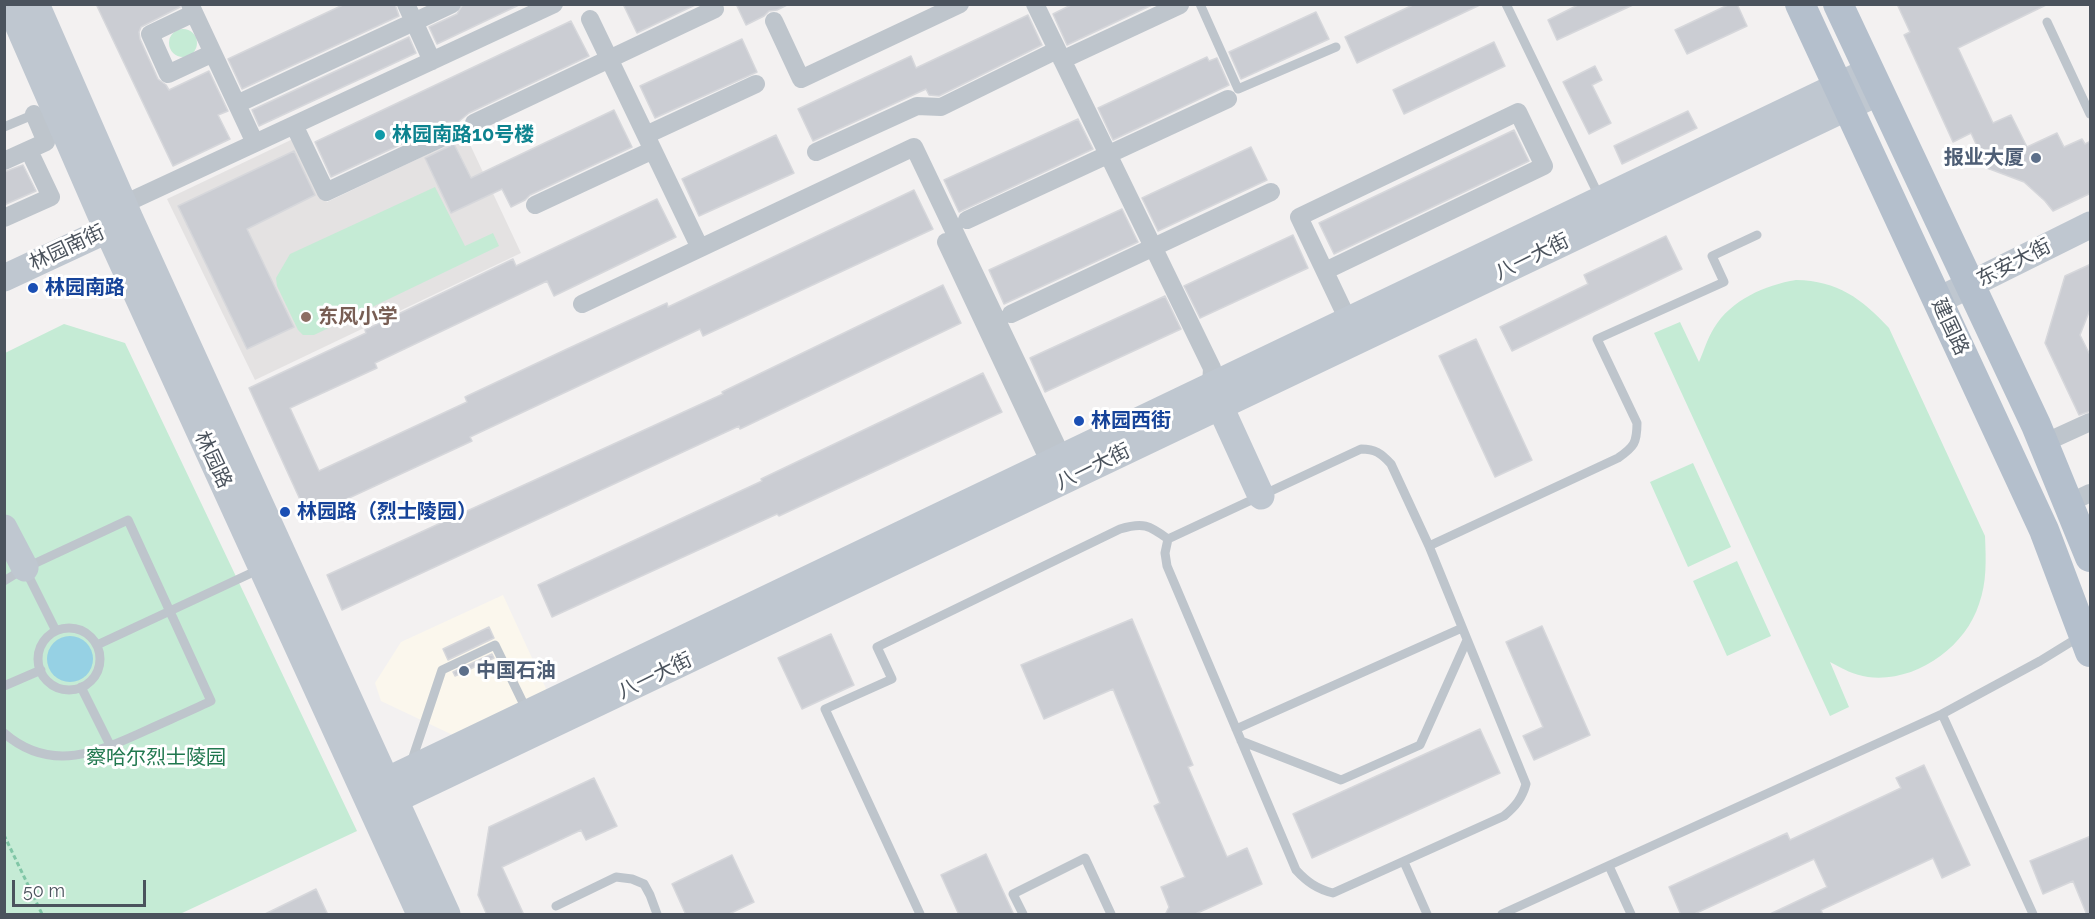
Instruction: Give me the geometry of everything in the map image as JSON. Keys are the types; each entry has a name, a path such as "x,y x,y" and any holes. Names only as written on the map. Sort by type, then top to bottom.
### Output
{"main road":[{"name":"林园路","path":"9,4 58,104 120,217 391,790 447,915"},
{"name":"林园路","path":"36,4 58,104"},
{"name":"建国路","path":"1800,4 2044,530 2088,638"},
{"name":"建国路","path":"1838,4 2044,444 2080,498 2091,557"},
{"name":"八一大街","path":"391,790 1874,82"},
{"name":"八一大街","path":"533,722 1056,460 1215,396 1348,320 1605,210"},
{"name":"林园路","path":"120,217 262,568 391,790 420,915"},
{"name":"林园南街","path":"4,278 120,217"},
{"name":"东安大街","path":"1937,301 2091,225"},
{"path":"1215,396 1261,496"},
{"path":"4,528 15,575"}],"street":[{"path":"406,4 409,24 432,61"},
{"path":"237,104 452,4"},
{"path":"120,217 255,143 554,4"},
{"path":"774,21 801,79 960,4"},
{"path":"1035,4 1212,368 1215,396"},
{"path":"816,152 916,106 941,107 1180,5"},
{"path":"213,53 168,74 150,34 194,8 255,143"},
{"path":"474,123 715,9"},
{"path":"590,19 700,248"},
{"path":"535,205 756,84"},
{"path":"967,220 1228,99"},
{"path":"4,161 46,142 58,104"},
{"path":"1325,271 1544,166 1518,112 1299,217 1348,320"},
{"path":"294,125 326,192 454,132"},
{"path":"582,304 915,147 1056,460"},
{"path":"4,218 51,197 33,159"},
{"path":"1011,314 1271,192"},
{"path":"944,237 1056,460"},
{"path":"2044,444 2091,422"}],"lane":[{"path":"1200,4 1239,89 1336,47"},
{"path":"1506,4 1605,210"},
{"path":"2047,22 2091,114"},
{"path":"4,127 58,104"},
{"path":"1429,546 1618,458 1632,449 1637,437 1637,423 1597,339 1725,282 1712,256 1757,235"},
{"path":"1361,449 1373,449 1382,455 1391,464 1429,546 1526,784 1516,805 1504,816 1333,893 1308,883 1296,870 1167,567 1165,553 1168,540 1361,449"},
{"path":"4,732 13,740 37,752 63,756 89,754 111,747 211,701 128,520 15,575 57,631"},
{"path":"920,915 825,710 892,679 877,647 1120,529 1138,523 1154,529 1168,540"},
{"path":"97,645 262,568"},
{"path":"74,628 83,631 92,637 97,645 100,655 96,675 81,687 60,688 51,684 41,670 38,657 41,647 46,639 57,631 74,628"},
{"path":"1236,729 1462,628"},
{"path":"1502,915 1942,714 2088,638"},
{"path":"1241,741 1341,780 1420,745 1467,640"},
{"path":"391,790 442,670 495,645 533,722"},
{"path":"4,686 41,670"},
{"path":"81,687 111,747"},
{"path":"1942,714 2033,915"},
{"path":"1023,915 1013,894 1085,858 1111,915"},
{"path":"1404,862 1427,915"},
{"path":"1609,866 1631,915"},
{"path":"556,906 616,877 632,879 644,884 657,915"}],"path":[{"path":"4,835 42,915"}],"shaded area":[{"name":"东风小学","path":"466,136 521,253 255,380 167,199 295,138 327,202"},
{"path":"503,595 549,695 457,737 381,701 375,683 401,642"}],"green space":[{"path":"183,29 193,33 197,43 193,53 183,57 173,53 169,43 173,33"},
{"path":"435,187 465,246 493,233 499,246 314,335 303,335 298,330 277,286 276,278 290,254"},
{"path":"1796,280 1824,284 1848,293 1869,308 1889,328 1985,536 1982,596 1972,620 1962,635 1936,659 1903,674 1868,677 1830,662 1849,707 1830,716 1654,333 1680,322 1699,362 1712,332 1730,309 1761,290"},
{"name":"察哈尔烈士陵园","path":"64,324 125,343 357,831 180,914 5,914 5,353"},
{"path":"1693,463 1731,547 1688,567 1650,482"},
{"path":"1737,561 1771,636 1727,656 1693,581"}],"water":[{"path":"70,636 86,643 93,659 86,675 70,682 54,675 47,659 54,643"}],"building":[{"path":"96,4 179,4 180,7 141,27 140,39 158,79 169,90 209,71 228,111 218,115 230,139 173,166"},
{"path":"345,4 395,4 399,16 242,89 228,59"},
{"path":"463,4 521,4 437,44 429,27 457,14"},
{"path":"623,4 697,4 637,33"},
{"path":"736,4 789,4 769,11 746,25"},
{"path":"1073,4 1154,4 1067,45 1053,14"},
{"path":"1415,4 1482,4 1357,63 1345,37"},
{"path":"1580,4 1635,4 1557,40 1548,20"},
{"path":"1730,4 1737,4 1747,26 1687,54 1675,30"},
{"path":"1897,4 2048,4 1958,48 1993,123 2011,115 2027,147 2057,133 2064,147 2082,139 2085,144 2091,141 2091,193 2053,211 2024,182 1987,168 1971,133 1953,142 1904,35 1910,32"},
{"path":"1316,12 1329,39 1241,79 1229,52"},
{"path":"1028,15 1042,45 939,96 929,95 926,89 813,141 798,109 911,56 916,68"},
{"path":"571,21 589,56 469,113 458,122 449,122 331,177 315,142"},
{"path":"409,37 416,53 259,126 252,110"},
{"path":"742,39 757,72 655,118 640,86"},
{"path":"1494,42 1505,66 1404,114 1393,90"},
{"path":"1207,57 1209,61 1217,58 1229,85 1113,140 1098,108"},
{"path":"1595,66 1602,80 1592,85 1611,123 1589,134 1563,82"},
{"path":"614,110 632,147 530,195 511,207 502,189 451,213 425,158 454,144 471,178"},
{"path":"1688,111 1697,128 1622,164 1614,146"},
{"path":"1078,119 1093,149 959,212 944,180"},
{"path":"1514,130 1529,161 1334,254 1319,223"},
{"path":"776,135 794,173 699,216 682,179"},
{"path":"1251,147 1267,180 1158,231 1142,198"},
{"path":"294,151 315,195 247,229 294,327 247,349 178,206"},
{"path":"23,165 36,191 4,205 4,172"},
{"path":"914,190 933,229 703,336 700,329 470,437 472,441 308,517 249,388 366,333 365,330 513,259 516,266 657,199 676,237 554,296 547,281 375,363 377,368 290,408 319,471 467,402 465,397 667,303 668,307"},
{"path":"1122,209 1138,242 1004,304 989,270"},
{"path":"1293,235 1308,268 1200,318 1184,286"},
{"path":"1666,236 1682,269 1512,351 1500,327 1588,284 1584,275"},
{"path":"2091,264 2091,307 2080,335 2091,357 2091,411 2079,415 2045,343 2065,276"},
{"path":"943,285 961,323 740,429 739,426 342,610 327,575 723,394 722,392"},
{"path":"1165,296 1181,329 1045,392 1030,358"},
{"path":"1476,339 1532,460 1495,477 1439,356"},
{"path":"983,373 1002,412 779,516 777,514 552,617 538,585 762,481 761,479"},
{"path":"1132,619 1193,765 1188,767 1227,857 1247,848 1262,884 1193,915 1165,915 1169,907 1161,887 1185,877 1154,806 1160,803 1113,689 1044,719 1021,665"},
{"path":"1542,626 1590,735 1534,760 1523,736 1543,727 1506,642"},
{"path":"489,627 494,638 448,660 443,649"},
{"path":"831,634 854,685 802,709 778,658"},
{"path":"492,654 494,658 455,676 453,672"},
{"path":"1480,729 1500,773 1312,858 1293,814"},
{"path":"1924,765 1970,865 1942,878 1933,858 1821,910 1823,915 1768,915 1827,887 1814,859 1692,915 1681,915 1669,887 1787,833 1790,840 1901,788 1896,778"},
{"path":"594,778 617,826 586,840 581,830 502,867 524,915 487,915 478,895 489,827"},
{"path":"2091,836 2091,915 2087,915 2073,881 2043,894 2030,861"},
{"path":"986,854 1014,915 959,915 941,875"},
{"path":"732,855 754,902 727,915 686,915 672,884"},
{"path":"316,889 328,915 263,915"}],"place":[{"name":"林园南路10号楼","path":"380,135"},
{"name":"报业大厦","path":"2036,158"},
{"name":"林园南路","path":"33,288"},
{"name":"东风小学","path":"306,317"},
{"name":"林园西街","path":"1079,421"},
{"name":"林园路（烈士陵园）","path":"285,512"},
{"name":"中国石油","path":"464,671"}]}
